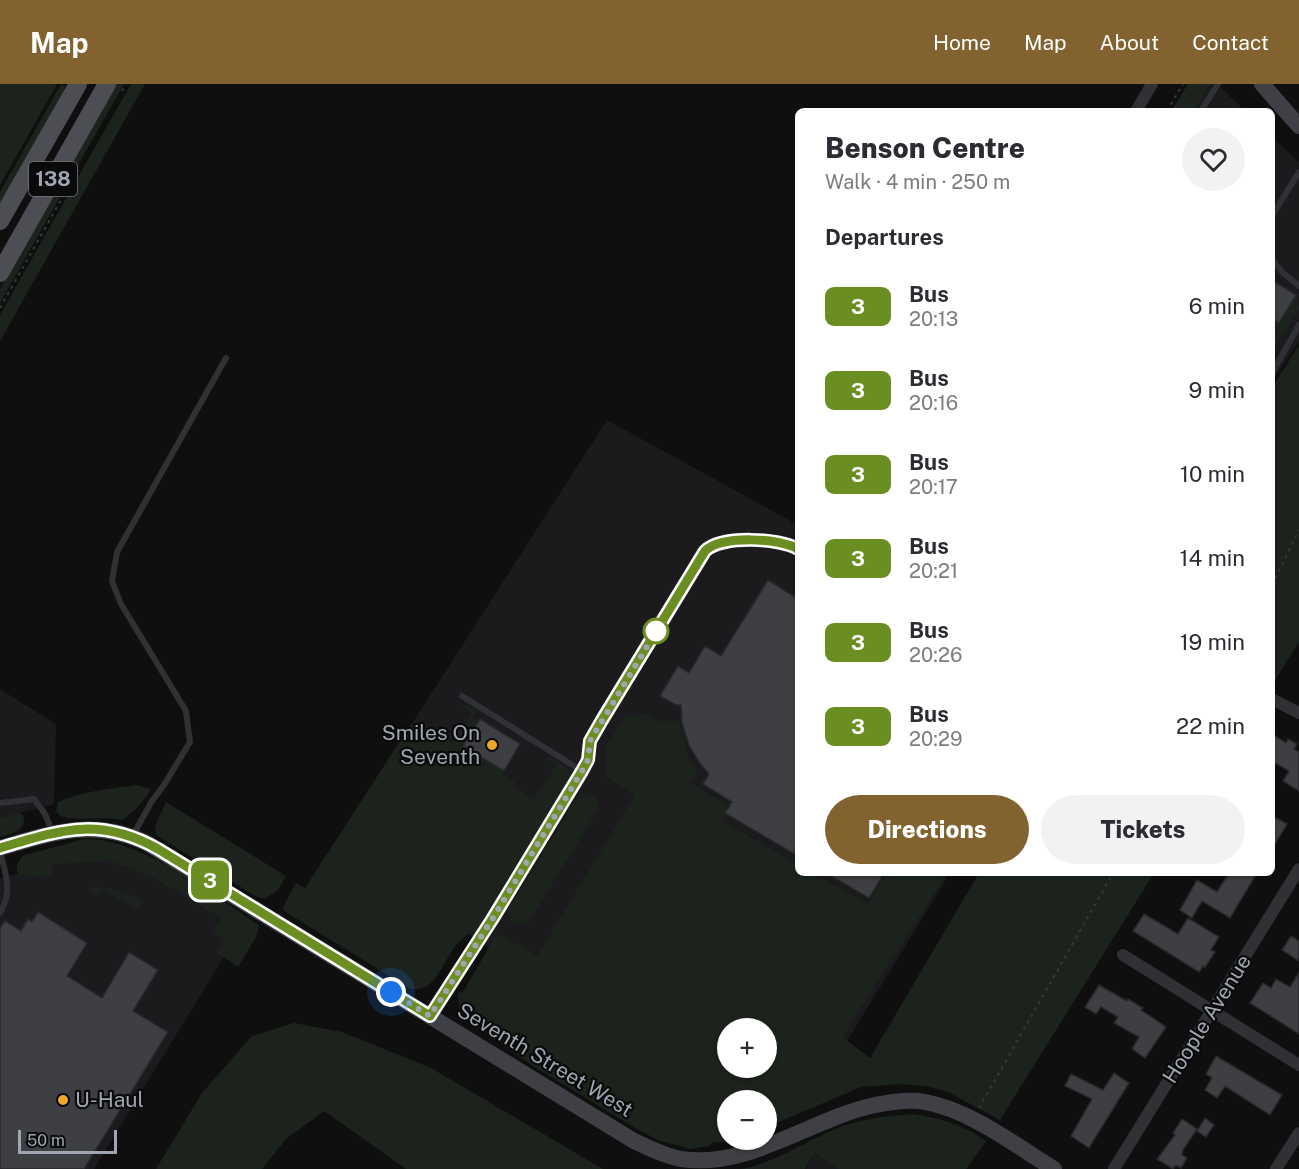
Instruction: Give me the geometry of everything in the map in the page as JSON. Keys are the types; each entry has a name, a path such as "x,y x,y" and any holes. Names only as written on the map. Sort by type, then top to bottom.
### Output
{"main road":[{"name":"138","path":"0,221 78,84"},
{"name":"138","path":"0,273 113,89"}],"street":[{"path":"1138,108 1152,84"},
{"path":"1262,84 1299,126"},
{"path":"430,1016 493,918 582,771 588,760 590,741 705,551 714,544 734,541 777,541 795,548"},
{"path":"1275,701 1299,713"},
{"name":"Seventh Street West","path":"0,850 53,832 76,829 101,829 133,836 167,854 634,1141 659,1153 681,1159 713,1161 748,1155 853,1110 904,1101 924,1102 959,1113 1054,1169"},
{"name":"Hoople Avenue","path":"1114,1169 1299,869"},
{"path":"1123,955 1299,1065"},
{"path":"1276,1169 1299,1133"}],"lane":[{"path":"1203,108 1218,84"},
{"path":"1275,211 1299,172"},
{"path":"1275,263 1299,286"},
{"path":"1275,368 1299,325"},
{"path":"133,836 152,801 190,742 186,711 121,604 112,581 117,552 226,358"},
{"path":"462,696 582,771"},
{"path":"0,803 34,799 45,814 53,832"},
{"path":"0,850 9,887 0,913"}],"path":[{"path":"113,89 126,84"},
{"path":"1169,108 1183,84"},
{"path":"0,308 80,166"},
{"path":"1275,579 1299,530"},
{"path":"979,1108 1111,876"}],"shaded area":[{"path":"0,84 57,84 0,185"},
{"path":"61,84 65,86 63,93 0,204 0,192"},
{"path":"116,84 124,84 0,303 0,289"},
{"path":"131,84 145,84 0,341 0,315"},
{"path":"1188,84 1210,84 1196,108 1173,108"},
{"path":"1192,84 1217,84 1242,108 1177,108"},
{"path":"1275,140 1299,162 1299,341 1275,377"},
{"path":"1296,295 1299,309 1275,347 1275,321 1279,323"},
{"path":"1299,345 1299,642 1275,680 1275,383"},
{"path":"607,420 795,523 795,876 948,876 830,1069 777,1093 777,1090 751,1090 728,1078 777,1078 777,1018 717,1018 717,1072 538,978 332,848"},
{"path":"0,689 56,724 54,804 0,818"},
{"path":"467,705 476,711 472,717 478,721 463,746 503,771 502,774 516,783 514,787 534,799 556,765 546,759 549,757 566,767 570,777 475,933 469,934 456,946 435,979 420,989 410,989 284,911 283,907 296,883 305,888 411,724 419,729 423,724 432,730 429,735 440,742 444,737 453,743 472,713 463,707"},
{"path":"647,713 658,721 679,721 690,761 697,772 690,783 728,805 722,821 795,862 795,876 818,876 868,904 884,876 945,876 842,1037 870,1058 977,876 1152,876 1000,1120 948,1092 925,1086 898,1084 861,1087 777,1123 777,1090 717,1090 717,1142 709,1146 690,1149 658,1140 637,1129 533,1066 463,1017 459,1009 458,993 463,992 496,935 503,936 537,956 635,795 607,777 606,746 624,717"},
{"path":"136,785 151,789 131,814 122,820 67,818 60,816 56,811 58,802 67,798"},
{"path":"585,793 595,797 599,808 530,920 520,924 515,923 510,920 508,910 578,796"},
{"path":"166,802 286,876 278,890 264,899 257,897 156,835 155,826"},
{"path":"18,813 24,817 20,829 0,837 0,818"},
{"path":"84,839 106,841 152,858 198,884 259,925 256,937 238,967 216,952 225,939 213,932 221,918 154,878 111,861 52,864 54,875 50,877 20,875 17,872 17,865 22,856"},
{"path":"102,849 244,924 94,1169 0,1169 0,879"},
{"path":"90,887 111,888 141,900 142,903 138,910 101,889 97,895 89,891"},
{"path":"294,1023 342,1032 431,1068 603,1169 406,1169 324,1111 286,1139 262,1169 156,1169 202,1093 252,1036"},
{"path":"912,1114 950,1123 986,1141 966,1169 838,1169 815,1153 805,1169 742,1169 778,1157 844,1126 873,1118"},
{"path":"815,1153 838,1169 806,1169"}],"building":[{"path":"1275,282 1296,295 1279,323 1275,321"},
{"path":"768,580 795,597 795,854 725,813 732,802 703,784 709,774 689,745 682,723 681,705 676,705 660,696 678,666 689,673 705,646 721,656"},
{"name":"Smiles On Seventh","path":"480,719 520,744 504,771 463,746"},
{"path":"1275,736 1286,743 1288,739 1297,744 1294,749 1299,752 1299,791 1283,781 1289,771 1275,763"},
{"path":"1275,818 1287,824 1275,844"},
{"path":"831,876 882,876 869,898"},
{"path":"1227,876 1255,876 1230,918 1202,901 1192,918 1180,910 1197,880 1217,892"},
{"name":"U-Haul","path":"38,912 87,943 67,976 102,998 129,952 158,970 133,1011 168,1032 84,1169 0,1169 0,928 5,921 21,931 28,919 32,922"},
{"path":"1144,914 1178,934 1188,918 1219,937 1211,950 1215,952 1205,967 1203,966 1199,972 1133,931"},
{"path":"1291,936 1299,941 1299,961 1282,950"},
{"path":"1299,973 1299,1034 1250,1003 1263,983 1271,988 1276,979 1290,987"},
{"path":"1099,985 1143,1008 1141,1010 1166,1027 1145,1058 1132,1049 1139,1037 1114,1023 1118,1017 1101,1007 1096,1014 1085,1007"},
{"path":"1216,1056 1282,1095 1270,1115 1225,1086 1217,1098 1205,1090 1212,1078 1206,1074"},
{"path":"1114,1073 1129,1083 1089,1148 1071,1136 1092,1099 1065,1086 1071,1074 1103,1090"},
{"path":"1205,1118 1214,1125 1206,1137 1197,1131"},
{"path":"1182,1119 1197,1129 1183,1150 1182,1155 1187,1158 1181,1168 1176,1165 1173,1169 1157,1159 1175,1135 1173,1133"}],"bus line":[{"name":"3","path":"0,848 53,832 76,829 101,829 133,836 274,919 430,1016 493,918 582,771 588,760 590,741 705,551 714,544 734,541 777,541 795,548"}],"place":[{"name":"Smiles On Seventh","path":"492,745"},
{"name":"U-Haul","path":"63,1100"}],"route":[{"path":"391,992 430,1016 493,918 582,771 588,760 590,741 656,631"}]}
